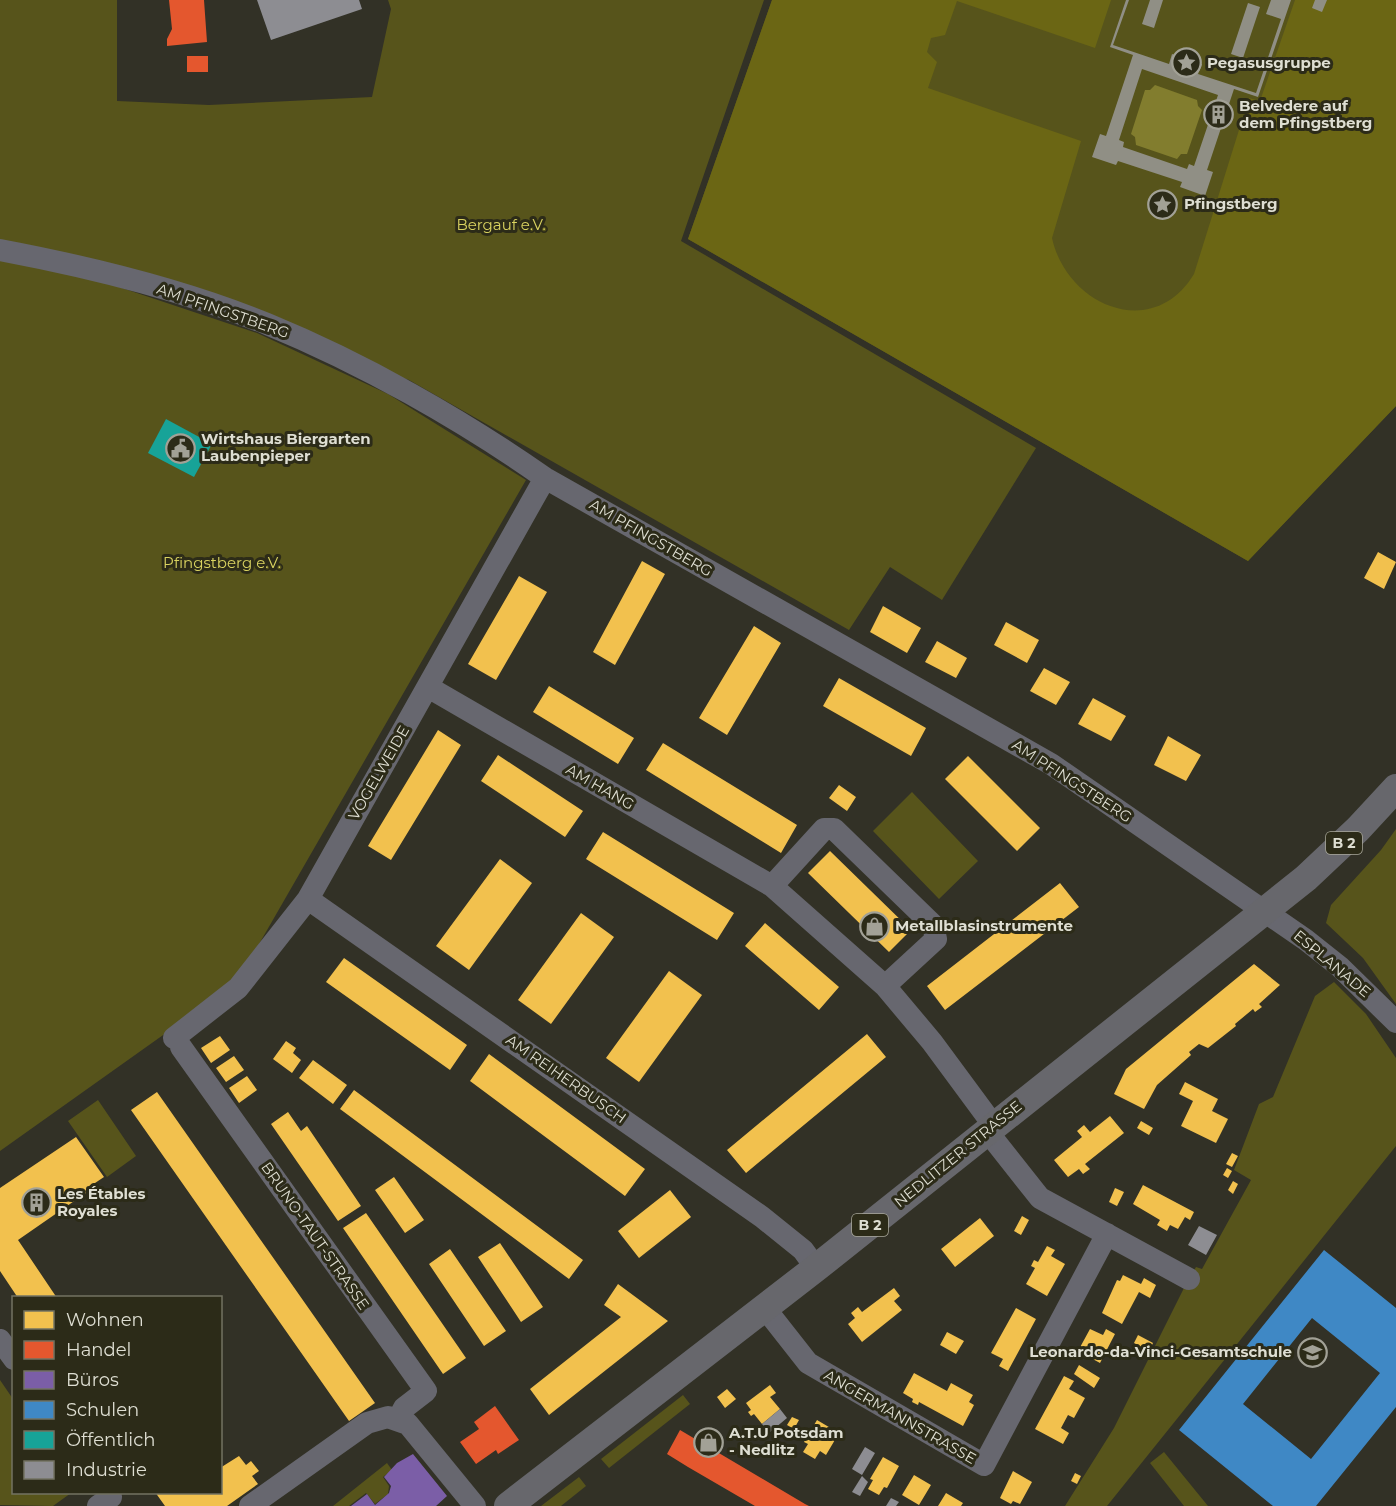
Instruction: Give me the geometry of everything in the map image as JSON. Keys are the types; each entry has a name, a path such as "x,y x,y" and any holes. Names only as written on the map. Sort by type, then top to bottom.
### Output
{"main road":[{"name":"NEDLITZER STRASSE","path":"508,1506 816,1268 1263,911 1332,855 1396,788"}],"street":[{"name":"AM PFINGSTBERG","path":"0,250 102,272 234,312 296,336 393,385 510,453 545,478 1051,764 1263,911"},
{"name":"VOGELWEIDE","path":"177,1042 238,988 308,899 545,478"},
{"name":"AM HANG","path":"428,687 772,886 885,986 932,1042 990,1128"},
{"path":"772,886 824,830 834,829 933,925 936,939 885,986"},
{"name":"AM REIHERBUSCH","path":"308,899 762,1217 803,1250 816,1268"},
{"name":"ESPLANADE","path":"1263,911 1306,940 1340,967 1396,1022"},
{"name":"BRUNO-TAUT-STRASSE","path":"177,1042 426,1391 404,1408 398,1419"},
{"path":"990,1128 1040,1198 1189,1279"},
{"name":"ANGERMANNSTRASSE","path":"764,1307 808,1364 984,1465 1107,1234"},
{"path":"0,1340 12,1356"},
{"path":"250,1506 378,1418 398,1419 416,1433 475,1506"},
{"path":"98,1506 111,1497 109,1494"}],"green space":[{"name":"Bergauf e.V.","path":"0,0 117,0 117,101 209,105 372,97 391,9 388,0 764,0 681,241 1036,448 942,600 890,567 849,630 409,380 0,244"},
{"path":"772,0 1396,0 1396,406 1248,561 688,239"},
{"name":"Pfingstberg e.V.","path":"0,259 98,280 257,333 388,394 526,480 251,958 218,996 0,1151"},
{"path":"912,792 978,861 939,899 873,831"},
{"path":"1396,829 1396,1004 1363,958 1326,923 1331,905 1381,850"},
{"path":"1334,982 1366,1014 1396,1058 1396,1146 1107,1506 1065,1506 1114,1428 1184,1288 1196,1267 1202,1269 1251,1180 1234,1170 1259,1104 1273,1097 1315,996"},
{"path":"98,1100 136,1156 107,1177 68,1121"},
{"path":"0,1380 12,1398 12,1494 70,1494 53,1506 0,1505"},
{"path":"683,1395 690,1404 609,1468 601,1459"},
{"path":"1164,1452 1208,1506 1184,1506 1150,1463"},
{"path":"387,1463 392,1470 383,1477 389,1486 388,1494 375,1504 366,1493 349,1506 333,1506"},
{"path":"579,1477 586,1486 561,1506 541,1506"}],"shaded area":[{"path":"772,0 1111,0 1095,48 957,1 945,35 931,38 927,52 937,62 928,88 1081,141 1052,238 1061,262 1075,282 1093,297 1113,307 1135,310 1157,307 1177,295 1194,274 1249,98 1260,101 1295,0 1396,0 1396,406 1248,561 688,239"},
{"path":"1155,85 1197,100 1202,110 1187,154 1181,154 1177,159 1136,145 1135,137 1131,134 1145,90 1150,90"}],"building: Wohnen":[{"path":"1378,552 1396,562 1384,589 1364,578"},
{"path":"642,561 665,574 615,665 593,652"},
{"path":"519,576 547,592 496,680 468,664"},
{"path":"883,606 921,628 907,653 870,632"},
{"path":"1006,622 1039,640 1027,663 994,645"},
{"path":"754,626 781,643 727,735 699,718"},
{"path":"937,641 967,658 956,678 925,662"},
{"path":"1044,668 1070,682 1056,705 1030,691"},
{"path":"839,678 926,728 911,756 823,706"},
{"path":"549,686 634,738 618,764 533,712"},
{"path":"1093,698 1126,716 1111,741 1078,724"},
{"path":"438,730 461,745 391,860 368,846"},
{"path":"1168,736 1201,755 1186,781 1154,765"},
{"path":"663,743 797,825 781,853 646,770"},
{"path":"498,755 583,811 565,837 481,781"},
{"path":"968,756 1040,828 1017,851 945,779"},
{"path":"839,785 856,797 847,811 829,798"},
{"path":"603,832 734,913 717,940 586,859"},
{"path":"830,851 911,930 889,952 808,873"},
{"path":"500,859 532,883 469,970 436,946"},
{"path":"1060,883 1079,907 945,1010 927,986"},
{"path":"581,913 614,937 551,1024 518,1000"},
{"path":"765,923 839,987 819,1010 745,946"},
{"path":"344,958 467,1045 450,1070 326,982"},
{"path":"1254,964 1280,985 1259,1004 1262,1007 1255,1012 1253,1009 1208,1048 1199,1044 1189,1052 1191,1055 1157,1085 1144,1109 1114,1094 1126,1069"},
{"path":"669,971 702,995 639,1082 606,1058"},
{"path":"867,1034 886,1057 746,1173 727,1150"},
{"path":"220,1036 230,1050 211,1063 201,1048"},
{"path":"286,1041 296,1048 293,1053 301,1060 292,1073 273,1059"},
{"path":"489,1054 645,1169 625,1196 470,1081"},
{"path":"234,1056 244,1070 226,1082 216,1068"},
{"path":"313,1060 347,1085 333,1104 299,1078"},
{"path":"247,1076 257,1090 239,1103 229,1088"},
{"path":"1185,1082 1218,1099 1212,1111 1228,1119 1216,1143 1181,1126 1193,1101 1179,1094"},
{"path":"354,1090 583,1260 569,1279 340,1109"},
{"path":"157,1092 375,1403 349,1421 131,1110"},
{"path":"288,1112 301,1131 307,1126 361,1206 338,1221 271,1124"},
{"path":"1110,1116 1124,1133 1085,1164 1090,1169 1083,1174 1079,1169 1068,1177 1054,1160 1082,1137 1077,1131 1084,1125 1090,1132"},
{"path":"1141,1121 1153,1128 1149,1135 1137,1128"},
{"name":"Les Étables Royales","path":"76,1137 104,1177 92,1185 93,1188 18,1240 56,1296 17,1296 0,1271 0,1188"},
{"path":"1232,1153 1238,1156 1232,1167 1226,1164"},
{"path":"1227,1168 1232,1171 1228,1178 1223,1175"},
{"path":"394,1177 424,1220 405,1233 375,1190"},
{"path":"1233,1181 1238,1184 1233,1194 1228,1190"},
{"path":"1143,1185 1194,1212 1190,1220 1185,1217 1178,1229 1170,1225 1167,1231 1157,1225 1160,1220 1133,1204"},
{"path":"1115,1188 1124,1192 1117,1206 1109,1202"},
{"path":"670,1190 691,1217 639,1258 618,1231"},
{"path":"366,1213 466,1358 443,1374 343,1228"},
{"path":"1022,1216 1029,1220 1021,1235 1014,1231"},
{"path":"980,1218 994,1236 955,1267 941,1249"},
{"path":"500,1243 543,1307 521,1322 478,1257"},
{"path":"1047,1246 1055,1250 1051,1256 1065,1264 1047,1296 1026,1284 1035,1268 1031,1266 1034,1260 1038,1262"},
{"path":"450,1249 506,1331 484,1346 429,1264"},
{"path":"1123,1275 1141,1284 1144,1278 1156,1285 1150,1298 1139,1292 1122,1324 1102,1313 1117,1280 1120,1281"},
{"path":"618,1284 668,1321 549,1415 530,1389 621,1317 604,1305"},
{"path":"894,1288 900,1296 894,1301 902,1310 862,1342 848,1324 855,1318 851,1313 858,1307 862,1312"},
{"path":"1016,1308 1036,1319 1008,1371 999,1366 1003,1359 991,1353"},
{"path":"1090,1329 1103,1335 1106,1329 1115,1334 1100,1363 1078,1351"},
{"path":"947,1332 964,1341 956,1354 940,1345"},
{"path":"1138,1335 1153,1343 1149,1351 1134,1343"},
{"path":"1079,1365 1100,1378 1094,1388 1074,1374"},
{"path":"914,1373 947,1391 951,1383 973,1395 969,1402 974,1405 963,1426 919,1402 918,1405 912,1402 913,1399 903,1393"},
{"path":"1064,1376 1074,1381 1069,1389 1085,1398 1074,1418 1068,1415 1061,1428 1069,1433 1063,1444 1035,1429"},
{"path":"770,1385 776,1393 770,1397 780,1409 762,1424 754,1414 751,1416 748,1412 751,1410 746,1403"},
{"path":"727,1389 736,1399 725,1408 717,1397"},
{"path":"792,1417 799,1420 794,1429 787,1425"},
{"path":"817,1420 839,1433 826,1455 820,1451 815,1459 803,1452 808,1444 804,1442"},
{"path":"239,1456 246,1465 251,1461 259,1471 252,1476 258,1484 227,1506 165,1506 156,1494 222,1494 222,1467"},
{"path":"883,1457 899,1466 887,1488 884,1487 879,1495 868,1489 873,1480 870,1479"},
{"path":"1013,1471 1032,1482 1020,1504 1013,1501 1011,1504 1000,1498"},
{"path":"1075,1473 1081,1476 1077,1484 1071,1481"},
{"path":"914,1475 931,1485 919,1505 902,1495"},
{"path":"946,1493 963,1503 961,1506 938,1506"}],"building: Handel":[{"path":"169,0 204,0 207,42 167,46 167,39 172,29"},
{"path":"187,56 208,56 208,72 187,72"},
{"path":"495,1406 519,1440 498,1454 496,1450 476,1464 460,1442 479,1429 474,1422"},
{"path":"680,1430 809,1506 755,1506 688,1467 667,1454"}],"building: Büros":[{"path":"413,1454 447,1496 436,1506 351,1506 367,1494 375,1505 389,1493 391,1486 384,1477 397,1463"}],"building: Schulen":[{"path":"1324,1250 1396,1308 1396,1407 1316,1506 1273,1506 1179,1430","holes":["1312,1318 1380,1373 1311,1459 1243,1404"]}],"building: Öffentlich":[{"name":"Wirtshaus Biergarten Laubenpieper","path":"166,419 212,444 194,477 148,453"}],"building: Industrie":[{"path":"257,0 359,0 362,9 271,40"},
{"path":"1199,1226 1217,1235 1206,1255 1188,1245"},
{"path":"780,1409 787,1418 769,1433 762,1424"},
{"path":"865,1447 875,1453 862,1475 852,1469"},
{"path":"862,1476 868,1482 860,1496 852,1492"},
{"path":"891,1498 899,1502 896,1506 886,1506"}],"building: Sonstige":[{"name":"Belvedere auf dem Pfingstberg","path":"1126,0 1129,0 1113,45 1169,64 1172,54 1202,64 1198,74 1256,93 1281,19 1266,14 1271,0 1291,0 1258,97 1234,89 1207,170 1213,172 1205,196 1180,187 1182,182 1118,161 1116,165 1092,157 1100,134 1106,136 1133,55 1110,47","holes":["1142,69 1218,95 1194,166 1189,164 1187,169 1123,147 1124,142 1119,140"]},
{"path":"1150,0 1163,0 1154,28 1142,24"},
{"path":"1315,0 1327,0 1322,12 1312,8"},
{"path":"1248,3 1260,7 1243,58 1231,54"}],"place":[{"name":"Pegasusgruppe","path":"1186,63"},
{"name":"Belvedere auf dem Pfingstberg","path":"1218,115"},
{"name":"Pfingstberg","path":"1163,204"},
{"name":"Wirtshaus Biergarten Laubenpieper","path":"180,448"},
{"name":"Metallblasinstrumente","path":"874,926"},
{"name":"Les Étables Royales","path":"36,1203"},
{"name":"Leonardo-da-Vinci-Gesamtschule","path":"1313,1352"},
{"name":"A.T.U Potsdam - Nedlitz","path":"708,1442"}]}
